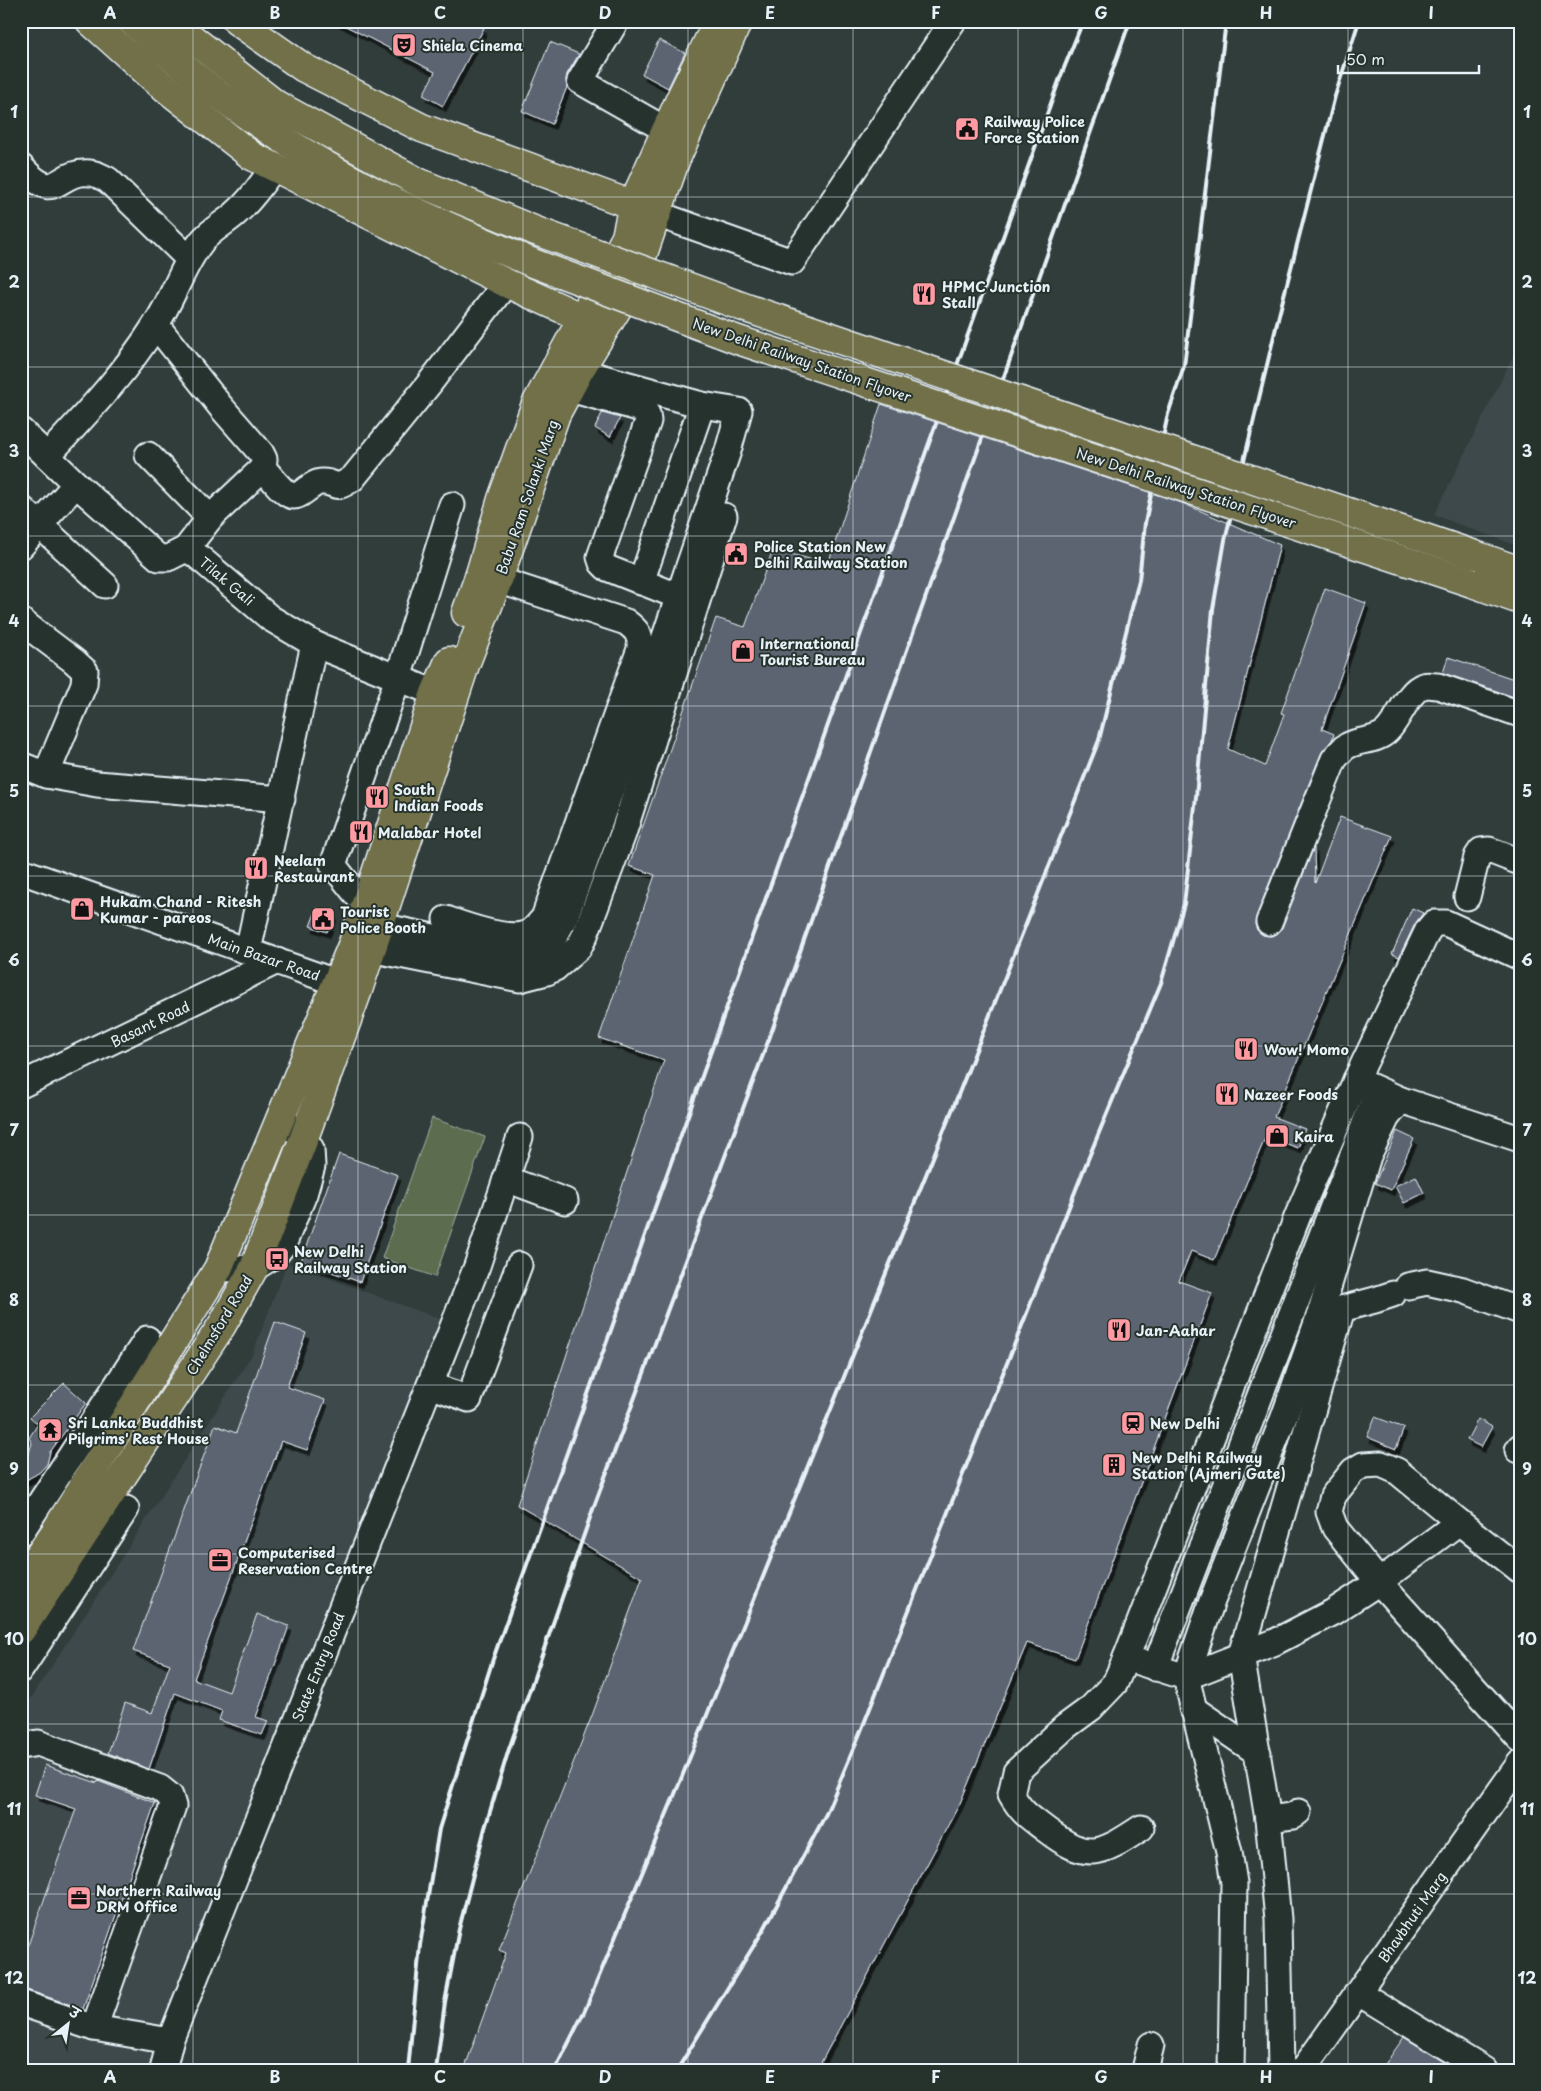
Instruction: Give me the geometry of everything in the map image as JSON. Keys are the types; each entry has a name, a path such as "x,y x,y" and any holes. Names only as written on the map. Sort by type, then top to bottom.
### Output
{"main road":[{"path":"90,21 158,82 252,156 506,283 594,324"},
{"name":"New Delhi Railway Station Flyover","path":"132,21 165,53 255,122 333,169 413,211 532,263 738,340 1520,600"},
{"name":"New Delhi Railway Station Flyover","path":"170,21 275,104 420,183 536,231 758,313 1520,570"},
{"path":"237,21 304,68 422,128 645,209"},
{"name":"Babu Ram Solanki Marg","path":"645,209 666,130 718,21"},
{"name":"Babu Ram Solanki Marg","path":"348,987 465,665 498,580 569,375 594,324 626,237 675,161 738,21"},
{"name":"Babu Ram Solanki Marg","path":"367,931 435,693 446,671 480,574 502,499 536,404 569,375"},
{"path":"21,1582 55,1532 218,1269 280,1117 348,987"},
{"name":"Chelmsford Road","path":"21,1630 222,1325 254,1268 304,1138 348,987"}],"street":[{"path":"616,21 580,81 666,130"},
{"path":"645,209 792,262 953,21"},
{"path":"21,167 34,181 44,186 54,185 79,173 92,172 108,180 189,259"},
{"path":"47,456 128,364 156,324 189,259 204,238 236,214 254,195 274,167"},
{"path":"263,468 285,493 291,497 297,496 316,483 323,482 336,486 343,485 353,478 429,384 506,283"},
{"path":"156,324 221,408 261,453 264,459 263,468 210,518 186,549"},
{"path":"452,505 398,678 333,865 367,931 439,940 520,956 534,955 545,949 556,935 568,908 688,600 739,410 695,403 569,375"},
{"path":"569,375 642,408 647,414 648,421 600,557 602,563 607,568 688,600"},
{"path":"640,581 691,437 695,403"},
{"path":"640,581 695,403"},
{"name":"Tilak Gali","path":"21,431 76,484 159,558 168,558 186,549 195,554 270,618 314,644 435,693"},
{"path":"148,455 210,518"},
{"path":"21,546 40,527 76,484"},
{"path":"21,508 105,585"},
{"path":"439,940 472,928 512,937 530,932 544,918 640,649 641,637 636,629 626,622 498,580"},
{"path":"21,621 74,661 85,672 84,684 46,774"},
{"path":"248,951 314,644"},
{"path":"1269,922 1334,759 1345,747 1356,742 1375,739 1386,732 1397,719 1415,690 1424,685 1438,686 1520,714"},
{"path":"21,765 46,774 97,784 282,799"},
{"path":"1467,896 1476,857 1481,851 1489,850 1520,862"},
{"name":"Main Bazar Road","path":"21,871 348,987"},
{"path":"1155,1668 1367,1085 1428,930 1434,923 1446,924 1520,957"},
{"name":"Basant Road","path":"21,1085 278,961"},
{"path":"1367,1085 1401,1100 1520,1139"},
{"path":"1141,1828 1113,1846 1087,1852 1067,1845 1020,1810 1011,1794 1016,1772 1065,1726 1091,1708 1115,1683 1298,1214 1367,1085"},
{"path":"1281,2070 1278,1919 1268,1819 1241,1655 1331,1311 1368,1156 1387,1117 1401,1100"},
{"path":"280,1117 304,1138"},
{"name":"State Entry Road","path":"163,2070 170,2041 477,1266 520,1138"},
{"path":"506,1179 565,1201"},
{"path":"430,1384 469,1399 519,1265"},
{"path":"218,1269 254,1268"},
{"path":"1231,2070 1234,1883 1229,1852 1192,1708 1186,1677 1212,1600 1284,1417 1331,1311 1427,1282 1463,1290 1520,1311"},
{"path":"55,1532 25,1519 147,1339"},
{"path":"1520,1570 1397,1471 1380,1464 1363,1465 1353,1471 1333,1496 1329,1512 1335,1528 1379,1582 1520,1738"},
{"path":"21,1669 126,1509"},
{"path":"1126,1658 1186,1677 1275,1642 1333,1612 1379,1582 1459,1522"},
{"path":"1192,1708 1258,1753"},
{"path":"21,1746 38,1743 160,1788 170,1796 173,1806 94,2028"},
{"name":"Bhavbhuti Marg","path":"1304,2070 1520,1763"},
{"path":"1268,1819 1293,1816 1298,1812"},
{"path":"1359,1993 1453,2062 1484,2070"},
{"path":"21,2003 94,2028 170,2041"},
{"path":"1145,2070 1151,2045"}],"shaded area":[{"path":"1520,342 1520,547 1434,515"},
{"path":"287,1263 451,1323 165,2070 21,2070 21,1714 252,1355"}],"green space":[{"path":"432,1118 485,1137 435,1277 382,1258"}],"building":[{"path":"336,21 471,21 484,28 443,106 423,95 435,72"},
{"path":"659,40 685,53 668,88 642,74"},
{"path":"550,42 579,54 567,74 567,87 552,124 522,111"},
{"path":"881,404 1182,503 1280,545 1228,749 1265,766 1284,714 1281,713 1325,588 1366,603 1322,729 1334,734 1332,740 1321,754 1256,917 1255,924 1257,930 1263,935 1271,936 1277,934 1282,928 1314,847 1315,883 1340,817 1392,836 1274,1117 1305,1129 1298,1148 1266,1136 1214,1260 1191,1251 1179,1281 1212,1293 1075,1659 1027,1643 960,1803 817,2070 464,2070 506,1953 499,1950 593,1713 642,1578 517,1505 664,1060 599,1038 655,875 629,866 716,618 745,627 773,549 828,564"},
{"path":"602,413 620,418 610,437 595,428"},
{"path":"1448,657 1520,681 1520,699 1443,673"},
{"path":"317,908 334,915 327,932 310,926"},
{"path":"1412,908 1423,913 1415,924 1399,957 1392,954"},
{"path":"1397,1131 1414,1139 1391,1190 1375,1183"},
{"path":"339,1154 398,1175 360,1282 301,1261"},
{"path":"1416,1176 1424,1193 1404,1203 1395,1186"},
{"path":"275,1322 306,1333 287,1387 325,1400 307,1450 281,1441 194,1679 229,1692 257,1614 289,1626 256,1717 268,1721 262,1735 219,1720 222,1711 175,1693 149,1769 108,1753 125,1703 152,1713 170,1664 133,1651 215,1425 236,1433"},
{"name":"Sri Lanka Buddhist Pilgrims' Rest House","path":"64,1383 86,1403 50,1452 47,1464 40,1472 21,1483 21,1458 29,1453 32,1443 29,1438 38,1424 30,1417"},
{"path":"1375,1417 1404,1428 1396,1449 1367,1437"},
{"path":"1478,1419 1492,1427 1481,1447 1467,1440"},
{"path":"45,1765 97,1783 98,1781 155,1803 83,2009 21,1988 21,1950 26,1951 76,1809 35,1795"},
{"path":"1404,2037 1444,2062 1438,2070 1381,2070"}],"railway":[{"path":"408,2070 420,1945 439,1829 493,1659 1060,78 1083,21"},
{"path":"436,2070 445,2002 459,1929 485,1828 508,1752 593,1509 769,1039 1130,21"},
{"path":"555,2070 585,2010 677,1789 953,1108 1099,740 1139,580 1145,523 1168,414 1184,366 1226,21"},
{"path":"677,2070 764,1929 826,1814 861,1731 1086,1164 1161,983 1184,904 1213,609 1225,540 1279,315 1335,96 1359,21"}],"place":[{"name":"Shiela Cinema","path":"404,45"},
{"name":"Railway Police Force Station","path":"967,129"},
{"name":"HPMC Junction Stall","path":"924,294"},
{"name":"Police Station New Delhi Railway Station","path":"736,554"},
{"name":"International Tourist Bureau","path":"743,651"},
{"name":"South Indian Foods","path":"377,797"},
{"name":"Malabar Hotel","path":"361,832"},
{"name":"Neelam Restaurant","path":"256,868"},
{"name":"Hukam Chand - Ritesh Kumar - pareos","path":"82,909"},
{"name":"Tourist Police Booth","path":"323,919"},
{"name":"Wow! Momo","path":"1246,1049"},
{"name":"Nazeer Foods","path":"1227,1094"},
{"name":"Kaira","path":"1277,1136"},
{"name":"New Delhi Railway Station","path":"277,1259"},
{"name":"Jan-Aahar","path":"1119,1330"},
{"name":"New Delhi","path":"1133,1423"},
{"name":"Sri Lanka Buddhist Pilgrims' Rest House","path":"50,1430"},
{"name":"New Delhi Railway Station (Ajmeri Gate)","path":"1114,1465"},
{"name":"Computerised Reservation Centre","path":"220,1560"},
{"name":"Northern Railway DRM Office","path":"79,1898"}]}
